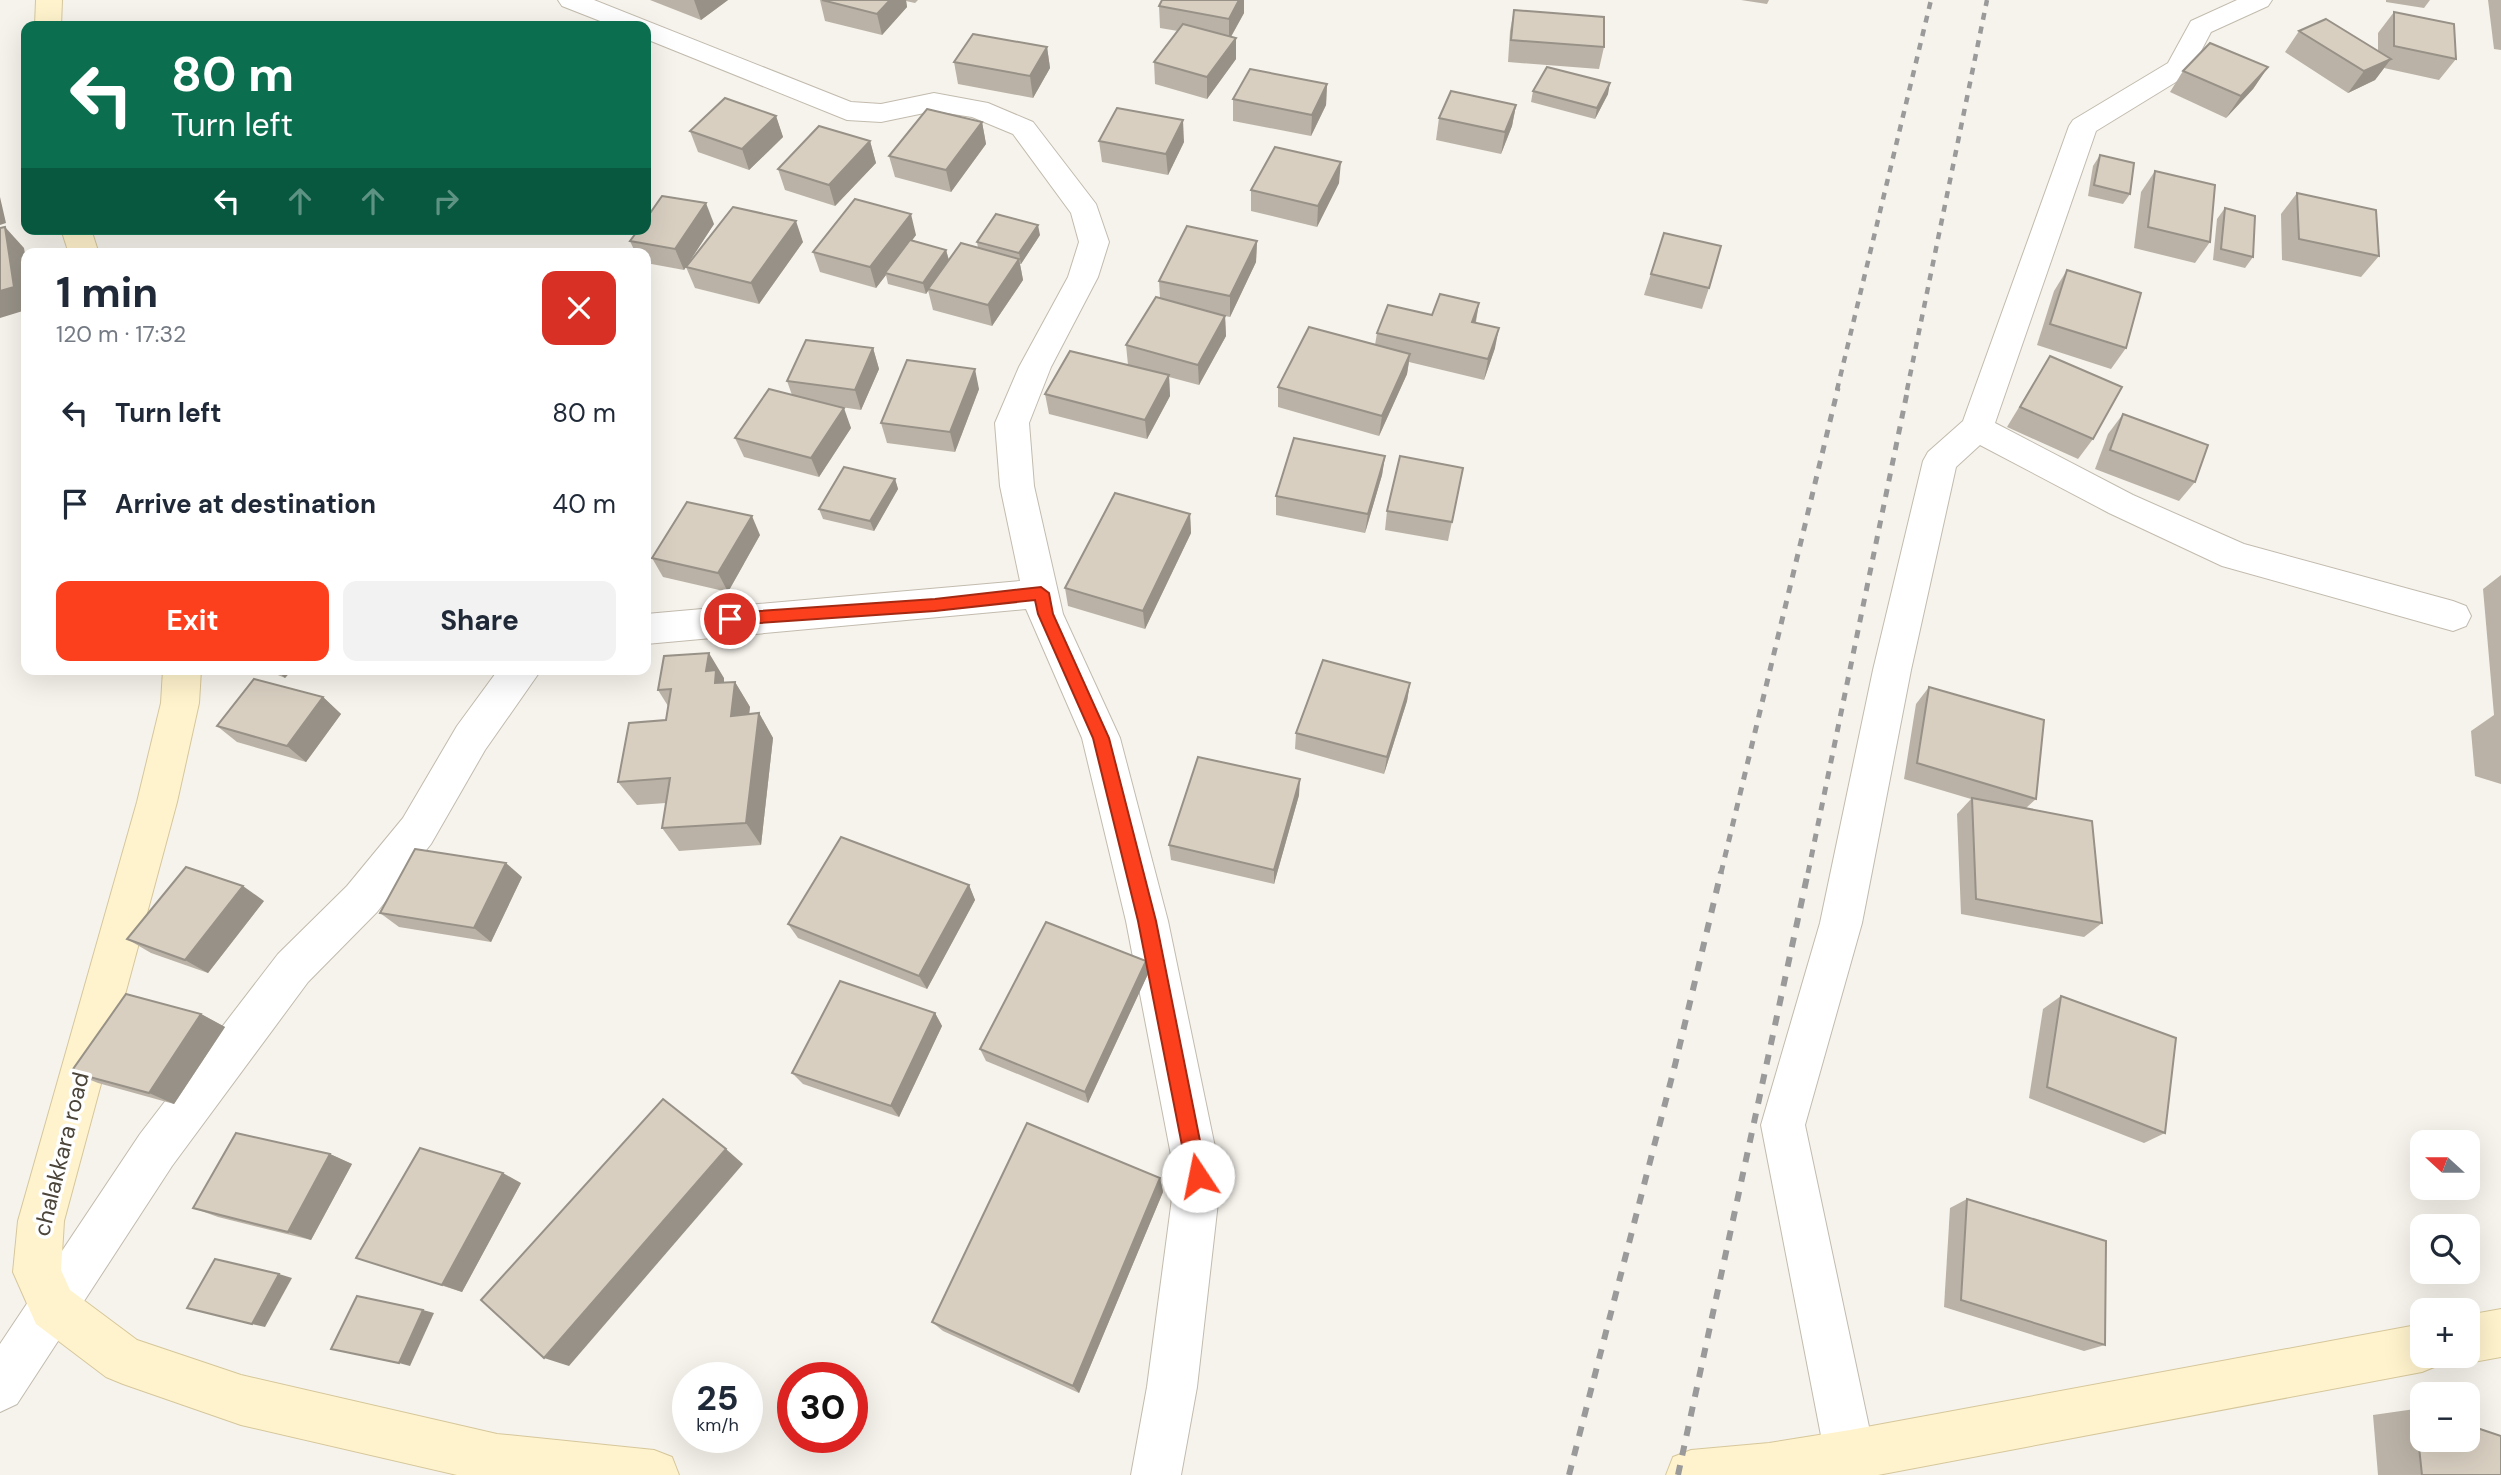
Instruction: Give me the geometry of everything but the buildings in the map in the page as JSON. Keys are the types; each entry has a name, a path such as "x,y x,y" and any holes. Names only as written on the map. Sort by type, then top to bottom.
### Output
{"main road":[{"path":"48,21 49,0"},
{"name":"chalakkara road","path":"52,1307 37,1272 41,1221 157,802 180,703 182,675"},
{"path":"52,1307 123,1360 241,1400 498,1459 654,1475"},
{"path":"2480,1337 2501,1333"},
{"path":"1691,1475 1844,1465 2410,1350"}],"street":[{"path":"571,0 624,21"},
{"path":"1844,1465 1783,1125 1841,923 1892,670 1940,461 1977,428 2083,126 2179,68 2200,27 2259,0"},
{"path":"651,32 847,110 881,113 913,109 934,102 978,109 1023,128 1085,211 1094,242 1083,276 1035,367 1012,423 1017,486 1045,614 1101,738 1147,921 1198,1176 1172,1387 1156,1475"},
{"path":"1977,428 2121,504 2235,556 2453,616"},
{"path":"651,629 1041,593"},
{"path":"0,1387 156,1150 285,979 362,899 417,831 471,738 516,675"}],"railway":[{"path":"1837,390 1931,0"},
{"path":"1907,390 1987,0"},
{"path":"1721,873 1838,388"},
{"path":"1808,873 1908,388"},
{"path":"1569,1475 1675,1065 1721,872"},
{"path":"1678,1475 1808,872"}],"route":[{"path":"730,619 935,605 1041,593 1045,614 1101,738 1147,921 1198,1176"}]}
